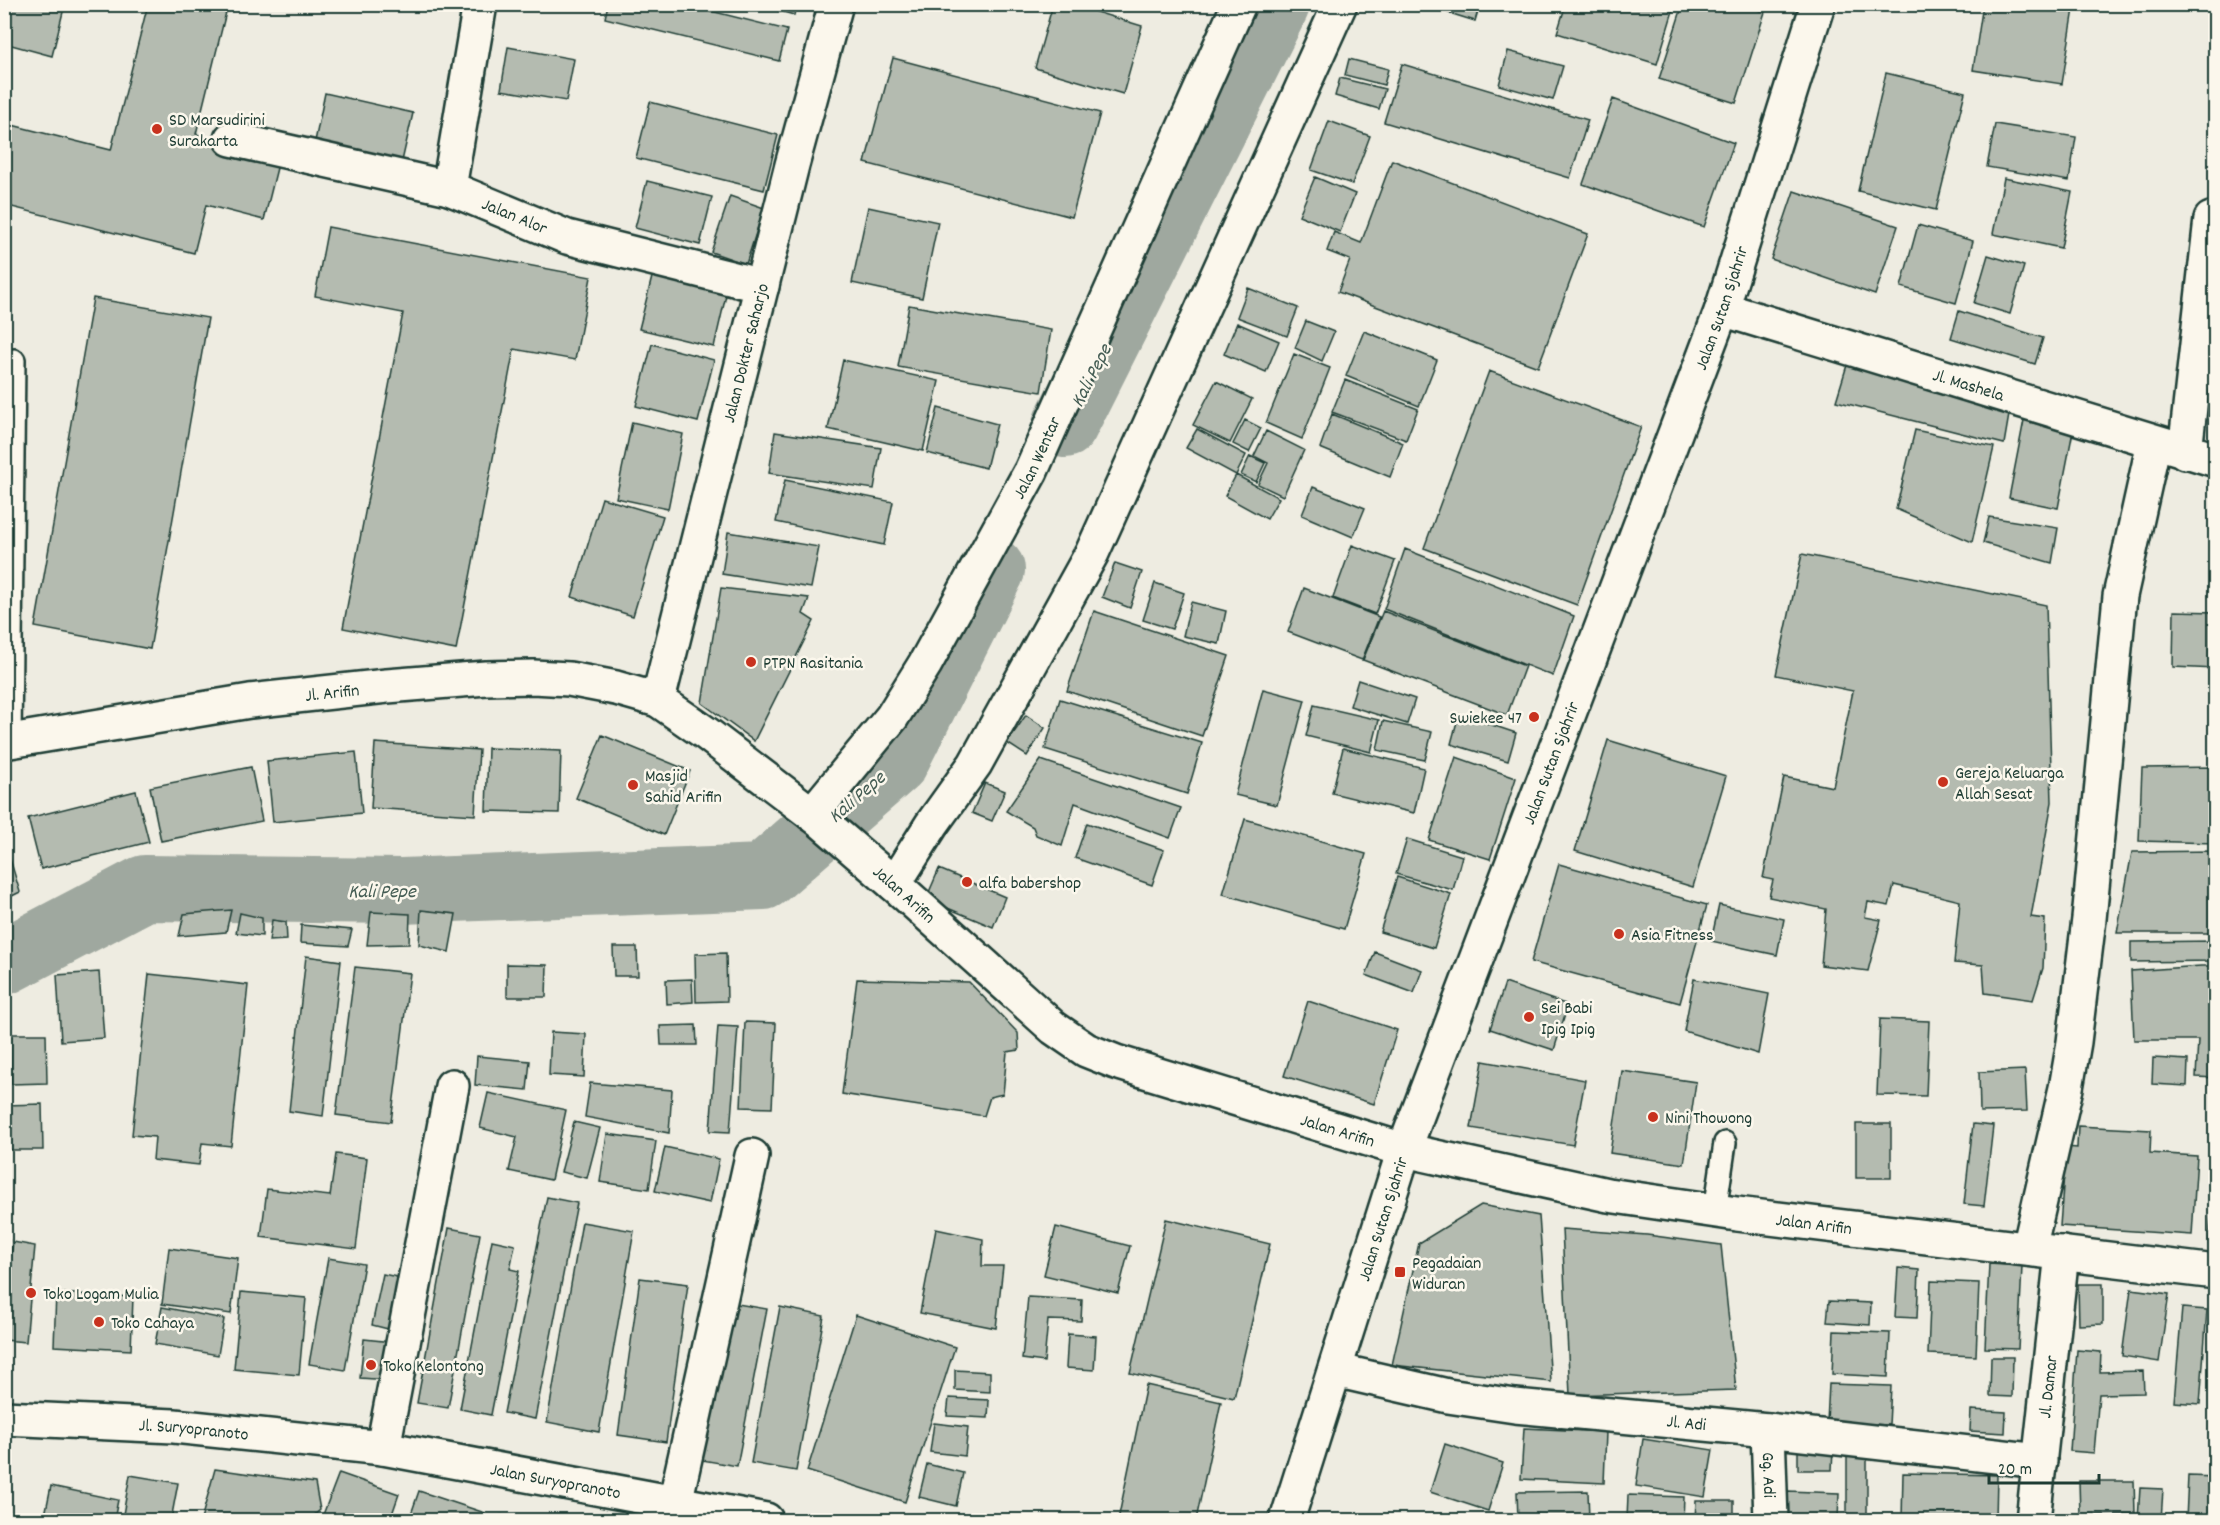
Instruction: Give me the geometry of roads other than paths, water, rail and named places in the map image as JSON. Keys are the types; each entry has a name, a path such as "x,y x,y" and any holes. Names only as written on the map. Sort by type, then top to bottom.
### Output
{"street":[{"path":"449,188 480,4"},
{"name":"Jalan Dokter Saharjo","path":"658,700 792,165 837,4"},
{"name":"Jalan Wentar","path":"816,817 892,717 925,664 1031,471 1239,4"},
{"path":"892,882 975,764 1092,553 1340,4"},
{"name":"Jalan Sutan Sjahrir","path":"1287,1521 1404,1150 1722,309 1818,4"},
{"name":"Jalan Alor","path":"231,139 449,188 567,237 762,286"},
{"path":"2200,456 2211,219"},
{"name":"Jl. Mashela","path":"1722,309 2200,456"},
{"path":"2029,1248 2074,1042 2090,907 2120,596 2154,442"},
{"name":"Jl. Arifin","path":"7,741 250,701 486,678 569,679 616,688 658,700"},
{"name":"Jalan Arifin","path":"658,700 707,734 816,817 1054,1028 1086,1050 1116,1062 1404,1150 1608,1195 1715,1211 2216,1272"},
{"path":"383,1448 452,1086"},
{"path":"675,1503 752,1156"},
{"name":"Jl. Damar","path":"2033,1521 2062,1253"},
{"name":"Jl. Adi","path":"1335,1370 1448,1396 1515,1406 1768,1430 2040,1461"},
{"name":"Jl. Suryopranoto","path":"4,1418 174,1426 383,1448"},
{"name":"Gg. Adi","path":"1768,1430 1771,1521"},
{"name":"Jalan Suryopranoto","path":"383,1448 766,1521"}],"lane":[{"path":"7,741 14,360"},
{"path":"1715,1211 1725,1143"}],"waterway":[{"name":"Kali Pepe","path":"1065,425 1277,4"},
{"name":"Kali Pepe","path":"4,962 145,888 402,891 763,877 895,762 992,570"}],"place":[{"name":"SD Marsudirini Surakarta","path":"157,129"},
{"name":"PTPN Rasitania","path":"751,662"},
{"name":"Swiekee 47","path":"1534,717"},
{"name":"Gereja Keluarga Allah Sesat","path":"1943,782"},
{"name":"Masjid Sahid Arifin","path":"633,785"},
{"name":"alfa babershop","path":"967,882"},
{"name":"Asia Fitness","path":"1619,934"},
{"name":"Sei Babi Ipig Ipig","path":"1529,1017"},
{"name":"Nini Thowong","path":"1653,1117"},
{"name":"Pegadaian Widuran","path":"1400,1272"},
{"name":"Toko Logam Mulia","path":"31,1293"},
{"name":"Toko Cahaya","path":"99,1322"},
{"name":"Toko Kelontong","path":"371,1365"}]}
